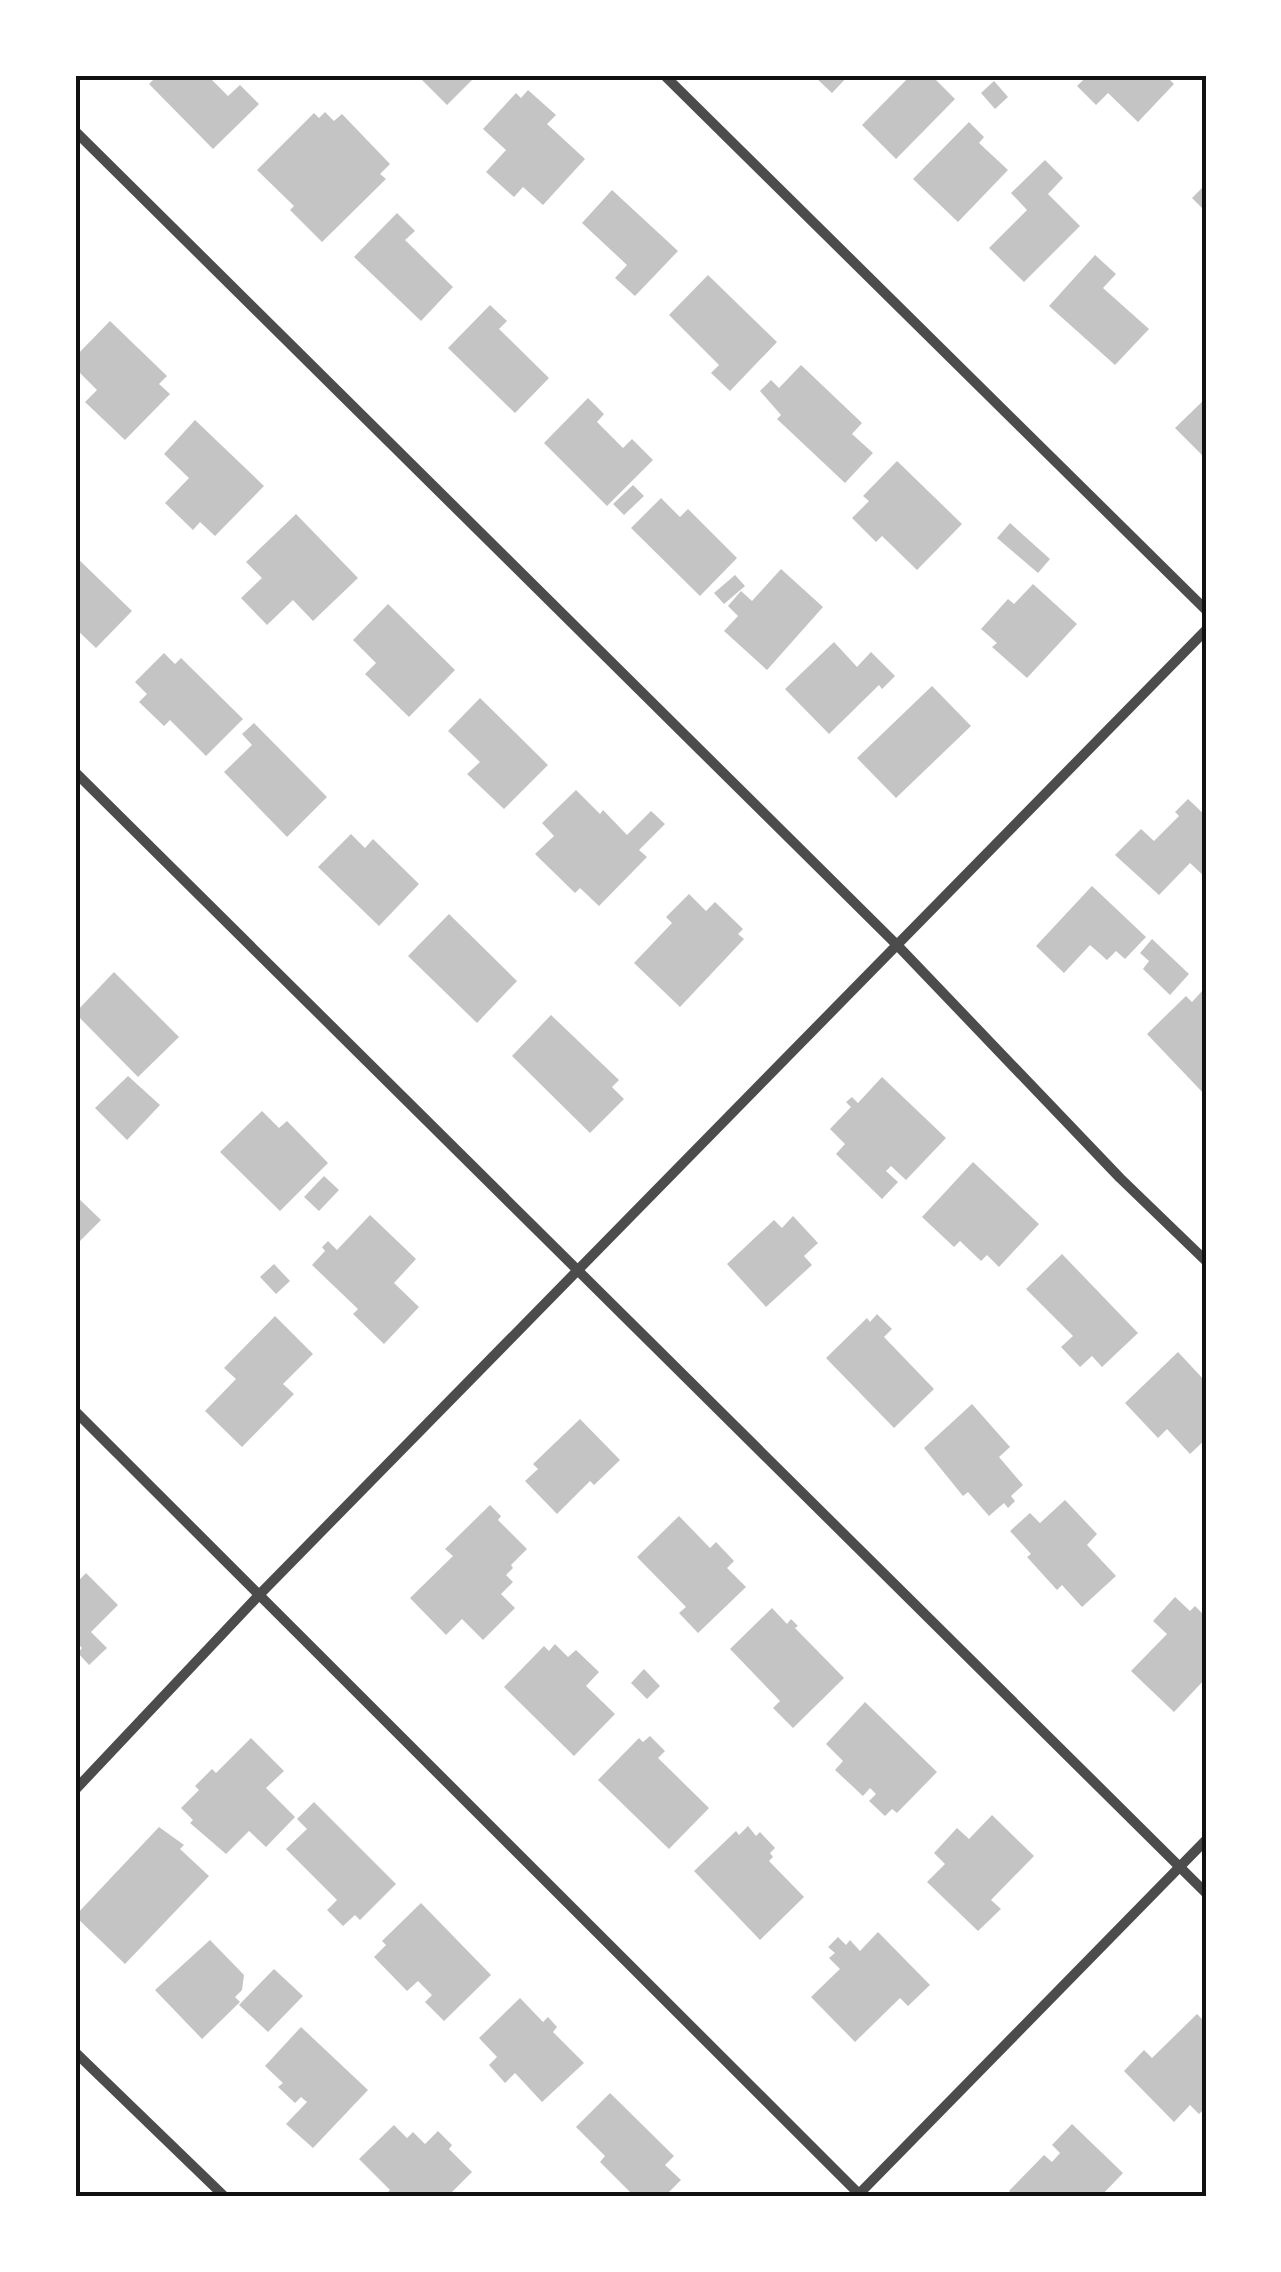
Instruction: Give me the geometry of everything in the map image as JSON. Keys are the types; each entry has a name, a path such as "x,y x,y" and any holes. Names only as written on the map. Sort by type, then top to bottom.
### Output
{"street":[{"path":"664,75 1206,610"},
{"path":"75,131 898,946 1206,1262"},
{"path":"75,1790 260,1594 1206,630"},
{"path":"75,772 1206,1894"},
{"path":"75,1411 861,2195 1206,1840"},
{"path":"75,2052 225,2197"}],"building":[{"path":"158,75 207,75 228,96 240,85 259,104 213,149 149,84"},
{"path":"421,75 477,75 447,105"},
{"path":"813,75 849,75 832,93"},
{"path":"911,75 931,75 955,99 896,159 862,125"},
{"path":"1088,75 1165,75 1174,84 1138,122 1108,93 1096,105 1077,86"},
{"path":"994,81 1008,97 995,109 981,93"},
{"path":"528,90 556,115 547,124 585,159 543,205 523,187 514,197 486,172 506,150 483,129 516,93 521,98"},
{"path":"325,112 334,121 342,114 390,164 380,174 386,179 322,242 290,210 294,206 257,170 314,113 319,118"},
{"path":"969,122 984,137 979,143 1008,170 958,222 913,179"},
{"path":"1045,160 1063,178 1048,194 1080,226 1024,282 989,248 1027,210 1011,193"},
{"path":"1206,184 1206,212 1192,198"},
{"path":"612,190 678,251 635,296 615,278 627,265 582,223"},
{"path":"397,213 415,231 405,240 453,287 421,321 354,257"},
{"path":"1095,255 1116,274 1103,288 1149,329 1115,365 1049,306"},
{"path":"708,275 777,342 730,391 711,373 719,365 669,315"},
{"path":"490,305 507,321 499,329 549,378 515,413 448,348"},
{"path":"110,321 167,376 159,384 170,394 125,440 85,402 97,390 75,368 75,357"},
{"path":"801,365 862,423 852,434 873,453 845,483 777,419 781,415 760,391 771,380 779,388"},
{"path":"588,398 604,414 597,422 623,448 632,439 653,460 607,506 544,443"},
{"path":"1206,398 1206,459 1175,428"},
{"path":"195,420 264,486 215,536 200,522 193,530 165,503 189,478 164,454"},
{"path":"897,461 962,524 917,570 882,536 876,542 852,518 869,501 863,496"},
{"path":"633,485 644,496 624,515 613,504"},
{"path":"661,498 680,517 688,509 737,558 700,596 631,528"},
{"path":"296,514 358,578 313,621 293,600 267,625 241,598 262,578 246,562"},
{"path":"1010,523 1050,559 1038,573 997,538"},
{"path":"75,556 132,611 96,648 75,628"},
{"path":"781,569 823,607 767,670 724,631 738,616 728,606 741,591 752,601"},
{"path":"735,575 745,586 724,604 714,593"},
{"path":"1033,584 1077,624 1027,678 992,647 997,643 981,629 1008,599 1014,604"},
{"path":"388,604 455,670 409,717 365,674 376,663 353,640"},
{"path":"834,642 857,667 871,652 895,676 882,689 879,685 829,734 785,689"},
{"path":"164,653 175,664 181,658 243,719 206,756 170,720 164,726 139,702 147,694 135,682"},
{"path":"932,686 971,726 896,798 857,758"},
{"path":"480,698 548,765 504,809 467,774 480,762 448,731"},
{"path":"254,723 327,797 287,837 224,772 252,745 242,734"},
{"path":"576,790 627,835 651,811 665,824 639,850 647,857 599,906 580,888 575,893 535,854 554,836 542,823"},
{"path":"1188,799 1206,816 1206,878 1190,863 1159,895 1115,855 1141,829 1154,841 1179,816 1175,812"},
{"path":"351,834 365,848 373,839 419,884 379,926 318,867"},
{"path":"1092,886 1146,937 1125,959 1116,951 1107,960 1090,945 1064,973 1036,946"},
{"path":"689,894 706,911 715,902 743,929 738,934 744,939 680,1007 634,963 672,923 666,917"},
{"path":"449,914 517,981 477,1023 408,956"},
{"path":"1152,939 1189,974 1170,995 1143,969 1149,961 1140,953"},
{"path":"114,972 179,1037 138,1077 75,1013"},
{"path":"1203,990 1206,1096 1147,1034 1186,996 1192,1002"},
{"path":"551,1015 619,1080 612,1087 624,1099 590,1133 512,1056"},
{"path":"128,1076 160,1105 127,1140 95,1108"},
{"path":"882,1077 946,1138 906,1180 891,1166 886,1171 898,1182 882,1199 836,1154 845,1144 830,1129 851,1107 846,1102 852,1097 858,1103"},
{"path":"262,1111 279,1128 287,1121 328,1163 280,1211 220,1152"},
{"path":"973,1162 1039,1224 999,1267 987,1255 981,1261 960,1241 954,1247 922,1217"},
{"path":"324,1176 339,1190 319,1211 304,1197"},
{"path":"75,1195 101,1220 75,1246"},
{"path":"370,1215 416,1259 394,1283 419,1307 384,1344 353,1314 358,1309 312,1265 325,1251 322,1247 328,1241 337,1250"},
{"path":"793,1216 818,1243 804,1256 812,1265 766,1307 727,1264 774,1220 782,1228"},
{"path":"1062,1254 1138,1333 1102,1367 1092,1356 1080,1367 1061,1347 1073,1336 1026,1289"},
{"path":"274,1264 290,1281 276,1294 260,1277"},
{"path":"877,1314 892,1329 884,1337 934,1389 894,1428 826,1358 867,1318 870,1322"},
{"path":"275,1316 313,1354 283,1384 294,1394 242,1447 205,1411 236,1379 224,1368"},
{"path":"1178,1352 1206,1382 1206,1439 1190,1454 1167,1429 1158,1438 1125,1403"},
{"path":"972,1404 1010,1447 999,1457 1023,1485 1011,1496 1015,1501 1008,1508 1004,1503 989,1516 968,1492 963,1496 924,1448"},
{"path":"580,1419 620,1460 594,1485 590,1481 557,1514 525,1481 538,1469 533,1464"},
{"path":"1065,1500 1097,1534 1087,1545 1116,1576 1082,1607 1062,1585 1057,1590 1010,1531 1030,1513 1040,1523"},
{"path":"490,1505 501,1516 498,1520 527,1549 511,1565 513,1568 506,1575 513,1582 501,1594 515,1608 483,1640 462,1619 446,1635 410,1598 453,1556 445,1549"},
{"path":"679,1516 710,1548 716,1542 734,1561 727,1568 746,1587 698,1633 679,1613 686,1607 637,1557"},
{"path":"86,1573 118,1605 91,1632 107,1648 89,1665 78,1653 80,1646 75,1651 75,1584"},
{"path":"1175,1597 1190,1611 1195,1606 1206,1617 1206,1678 1174,1712 1131,1671 1167,1634 1153,1621"},
{"path":"772,1608 787,1624 791,1619 798,1626 795,1628 844,1678 793,1728 773,1708 780,1701 730,1649"},
{"path":"555,1644 568,1657 576,1650 599,1672 586,1686 615,1714 574,1756 504,1687 544,1646 549,1651"},
{"path":"644,1669 660,1686 647,1699 631,1683"},
{"path":"865,1702 937,1772 897,1813 892,1809 885,1816 869,1801 876,1794 870,1788 863,1796 835,1770 843,1761 826,1744"},
{"path":"650,1736 665,1751 658,1758 709,1808 669,1849 598,1780 639,1738 643,1742"},
{"path":"251,1738 284,1771 266,1788 295,1817 266,1847 249,1831 226,1854 190,1823 193,1820 181,1808 212,1769 216,1773"},
{"path":"314,1802 396,1884 360,1920 355,1915 343,1926 327,1910 337,1900 286,1849 307,1829 297,1819"},
{"path":"992,1815 1034,1856 991,1900 1001,1909 978,1931 927,1882 945,1864 934,1853 957,1828 969,1839"},
{"path":"748,1826 775,1848 769,1861 804,1897 760,1940 694,1871 736,1831 739,1835"},
{"path":"159,1827 184,1845 180,1849 209,1876 125,1964 75,1916"},
{"path":"421,1903 491,1975 444,2021 425,2002 432,1995 418,1981 407,1991 374,1957 386,1945 382,1941"},
{"path":"878,1932 930,1985 908,2006 900,1998 855,2042 811,1997 840,1969 829,1958 835,1953 828,1947 838,1937 846,1945 850,1940 860,1951"},
{"path":"210,1940 244,1975 242,1990 235,1997 240,2002 202,2039 155,1990"},
{"path":"274,1969 303,1996 268,2032 239,2005"},
{"path":"520,1998 543,2022 548,2017 557,2027 553,2032 584,2063 542,2102 515,2073 505,2083 489,2065 497,2057 479,2038"},
{"path":"1197,2014 1206,2023 1206,2107 1199,2114 1190,2105 1174,2122 1124,2071 1144,2050 1152,2058"},
{"path":"301,2027 368,2090 313,2148 286,2124 307,2102 301,2097 295,2103 278,2087 283,2083 265,2066"},
{"path":"610,2093 674,2156 665,2165 681,2180 664,2197 635,2197 600,2162 605,2156 576,2127"},
{"path":"1072,2124 1123,2173 1100,2197 1015,2197 1009,2191 1044,2155 1052,2162 1060,2153 1052,2145"},
{"path":"394,2125 407,2138 413,2132 425,2144 438,2131 452,2145 449,2149 472,2172 447,2197 383,2197 390,2190 359,2159"}]}
